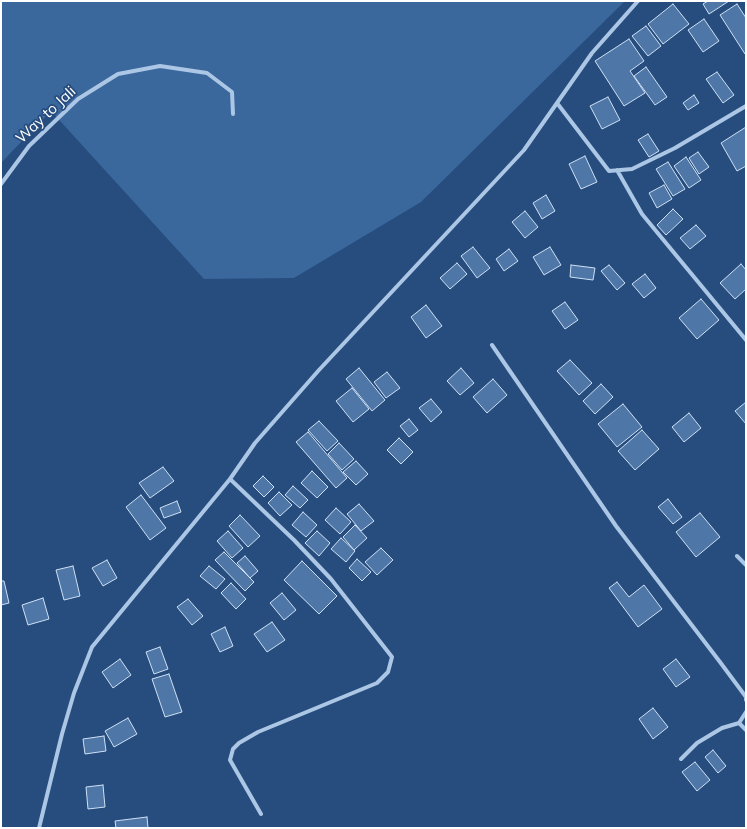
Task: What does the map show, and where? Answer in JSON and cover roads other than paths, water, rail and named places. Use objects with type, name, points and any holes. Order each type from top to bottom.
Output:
[{"type":"street","points":[[39,828],[64,727],[74,693],[92,647],[230,479],[255,443],[319,370],[524,150],[592,53],[638,1]]},
{"type":"street","name":"Way to Jali","points":[[1,184],[29,146],[78,99],[118,74],[160,66],[207,73],[232,92],[233,114]]},
{"type":"street","points":[[557,103],[609,171],[632,170],[675,148],[746,106]]},
{"type":"street","points":[[617,170],[642,214],[746,340]]},
{"type":"street","points":[[492,345],[616,526],[720,662],[746,697],[746,700]]},
{"type":"street","points":[[230,479],[294,540],[331,579],[392,657],[388,672],[377,683],[258,732],[239,743],[233,749],[230,760],[261,814]]},
{"type":"street","points":[[737,556],[746,565]]},
{"type":"street","points":[[681,759],[697,743],[722,728],[739,723],[746,712]]},
{"type":"street","points":[[739,723],[746,730]]}]
